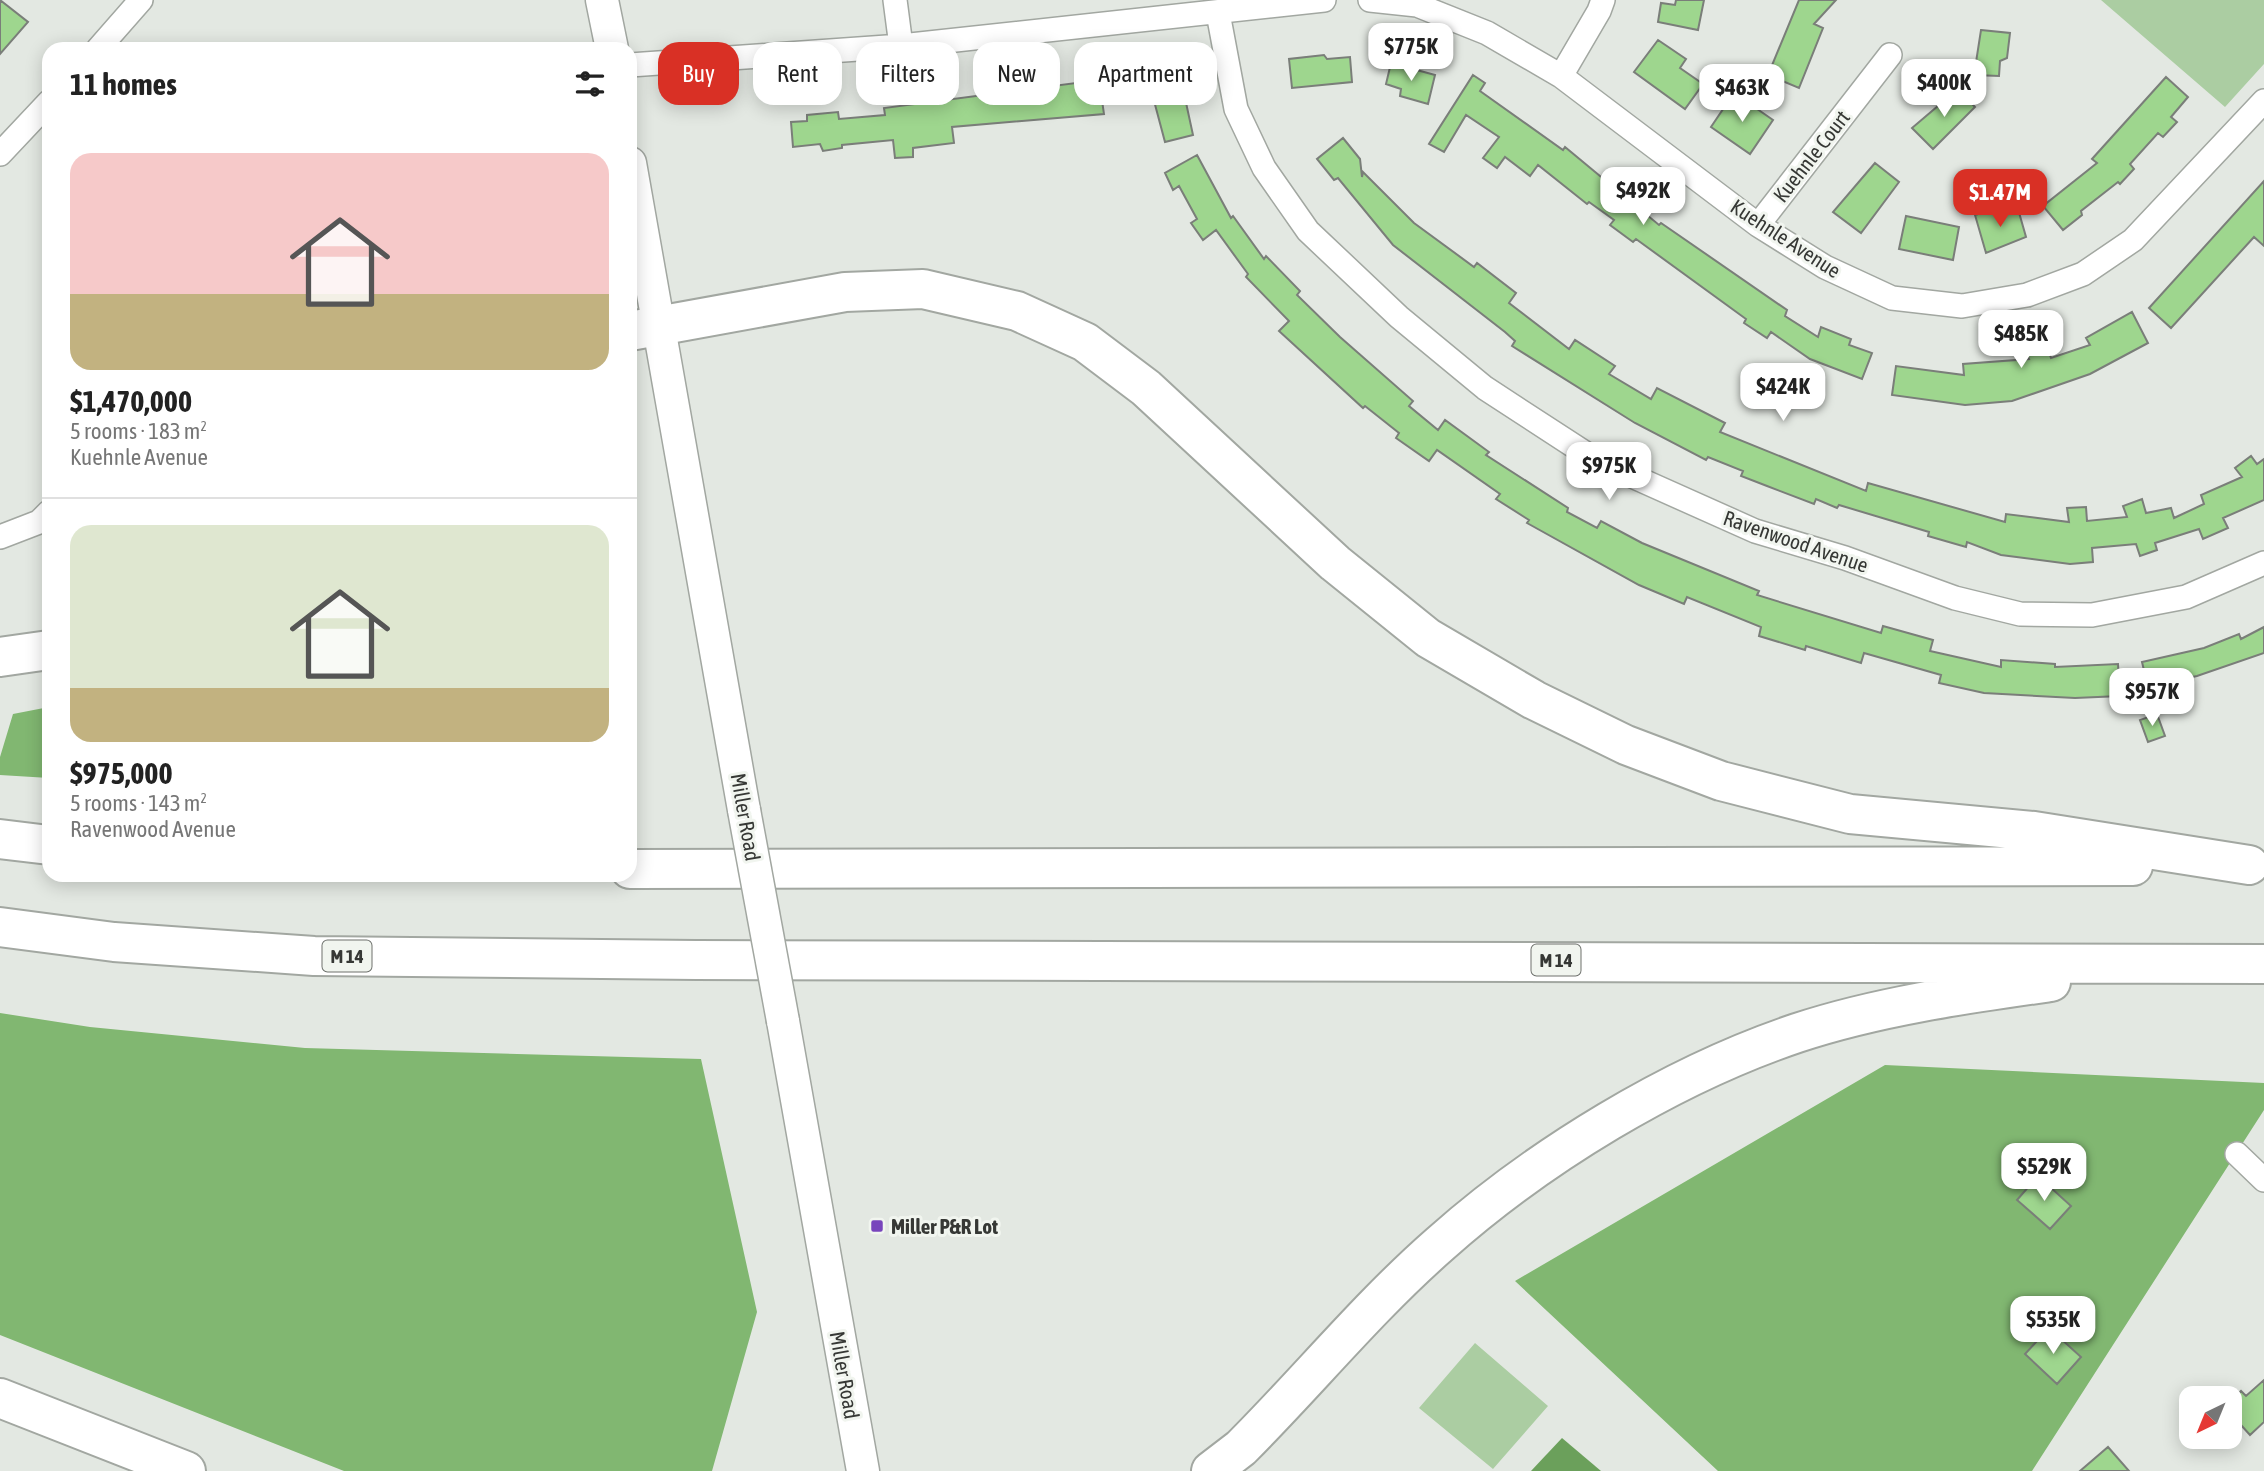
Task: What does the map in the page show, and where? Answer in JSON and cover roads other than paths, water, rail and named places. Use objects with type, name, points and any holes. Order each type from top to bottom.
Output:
[{"type":"highway","points":[[644,328],[845,292],[923,289],[1017,310],[1085,342],[1146,388],[1335,563],[1428,638],[1534,700],[1626,746],[1721,781],[1850,814],[2034,831],[2257,865]]},
{"type":"highway","points":[[0,657],[42,651]]},
{"type":"highway","points":[[0,839],[42,844]]},
{"type":"highway","points":[[637,869],[2257,865]]},
{"type":"highway","name":"M 14","points":[[0,927],[114,943],[314,956],[696,960],[1761,960],[2264,964]]},
{"type":"highway","points":[[1211,1471],[1241,1448],[1440,1244],[1518,1183],[1614,1118],[1712,1068],[1796,1033],[1954,996],[2170,964]]},
{"type":"highway","points":[[0,1398],[186,1471]]},
{"type":"main road","points":[[602,0],[611,42]]},
{"type":"main road","name":"Miller Road","points":[[637,246],[644,328],[744,810],[863,1471]]},
{"type":"street","points":[[104,42],[141,0]]},
{"type":"street","points":[[895,0],[900,42]]},
{"type":"street","points":[[939,42],[1324,0]]},
{"type":"street","name":"Kuehnle Avenue","points":[[1370,0],[1417,5],[1488,33],[1561,76],[1758,225],[1825,267],[1892,298],[1962,306],[2027,295],[2082,275],[2133,240],[2264,101]]},
{"type":"street","points":[[1561,76],[1603,0]]},
{"type":"street","name":"Ravenwood Avenue","points":[[1218,13],[1236,109],[1264,168],[1308,231],[1399,317],[1485,388],[1594,459],[1755,531],[1845,558],[1955,598],[2020,614],[2092,615],[2186,597],[2264,563]]},
{"type":"street","points":[[637,65],[856,49]]},
{"type":"street","name":"Kuehnle Court","points":[[1758,225],[1890,55]]},
{"type":"street","points":[[0,154],[42,109]]},
{"type":"street","points":[[0,537],[42,519]]},
{"type":"street","points":[[2237,1154],[2264,1180]]},
{"type":"place","name":"Miller P&R Lot","points":[[877,1226]]}]
